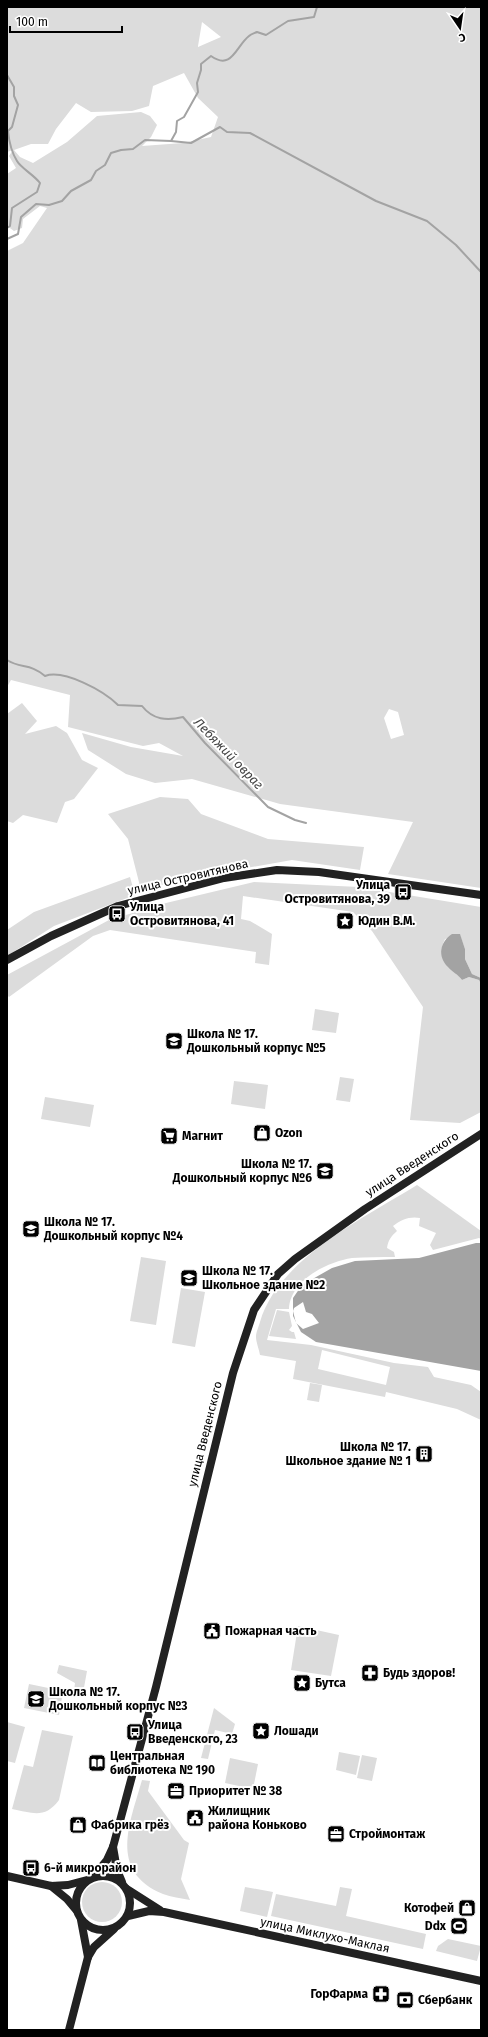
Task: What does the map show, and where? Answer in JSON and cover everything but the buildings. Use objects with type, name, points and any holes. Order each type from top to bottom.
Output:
[{"type":"main road","name":"улица Островитянова","points":[[7,960],[51,936],[118,906],[224,878],[277,870],[319,872],[481,895]]},
{"type":"main road","name":"улица Введенского","points":[[91,1878],[107,1860],[113,1846],[154,1694],[234,1373],[254,1310],[278,1274],[295,1259],[330,1232],[481,1134]]},
{"type":"main road","name":"улица Введенского","points":[[113,1846],[117,1870],[124,1886]]},
{"type":"main road","points":[[7,1876],[51,1886],[68,1885],[91,1878],[108,1876],[124,1886],[131,1902],[128,1916],[94,1947],[88,1957],[69,2030]]},
{"type":"main road","points":[[88,1957],[76,1903],[77,1894],[81,1886],[91,1878]]},
{"type":"main road","points":[[51,1886],[67,1899],[86,1924],[101,1930],[116,1927]]},
{"type":"main road","name":"улица Миклухо-Маклая","points":[[124,1886],[150,1905],[164,1912]]},
{"type":"main road","name":"улица Миклухо-Маклая","points":[[128,1916],[149,1911],[164,1912],[481,1981]]},
{"type":"shaded area","points":[[7,7],[481,7],[481,888],[388,874],[413,822],[280,804],[192,779],[155,783],[126,774],[88,750],[82,733],[131,747],[183,756],[159,743],[143,746],[68,727],[70,695],[11,680],[7,687],[7,251],[23,243],[47,208],[40,206],[23,219],[22,228],[14,231],[7,226],[7,174],[16,168],[9,156],[13,150],[7,152]],"holes":[[[202,22],[221,37],[198,47],[198,46]],[[184,73],[198,98],[218,117],[211,137],[183,143],[142,146],[151,137],[157,125],[150,116],[141,112],[97,116],[67,142],[33,163],[20,157],[14,150],[31,144],[48,144],[56,129],[76,103],[91,112],[132,111],[149,106],[153,86]],[[389,709],[398,712],[404,735],[391,739],[384,718]]]},
{"type":"shaded area","points":[[22,703],[37,721],[25,734],[56,726],[67,733],[82,760],[98,768],[74,799],[65,802],[57,823],[23,815],[13,823],[7,821],[7,714]]},
{"type":"shaded area","points":[[160,797],[188,799],[201,814],[268,839],[364,847],[360,870],[292,860],[189,878],[141,890],[128,839],[108,814]]},
{"type":"shaded area","points":[[130,877],[135,895],[54,926],[7,956],[7,930],[34,912]]},
{"type":"shaded area","points":[[254,882],[359,887],[481,907],[481,978],[472,974],[465,959],[465,949],[460,935],[445,939],[441,953],[445,962],[462,980],[469,977],[479,980],[481,984],[481,1112],[460,1123],[410,1120],[423,1007],[372,931],[353,912],[243,896],[241,919],[250,921],[272,934],[269,965],[255,963],[256,952],[110,930],[93,936],[9,997],[7,995],[7,975],[109,920],[166,903]]},
{"type":"shaded area","points":[[452,934],[460,934],[465,949],[465,959],[472,974],[481,978],[481,984],[479,980],[469,977],[462,980],[450,969],[442,958],[441,949],[445,941]]},
{"type":"shaded area","points":[[315,1009],[339,1013],[336,1033],[312,1030]]},
{"type":"shaded area","points":[[340,1077],[354,1079],[350,1102],[336,1100]]},
{"type":"shaded area","points":[[234,1081],[268,1085],[265,1109],[231,1104]]},
{"type":"shaded area","points":[[45,1097],[94,1105],[90,1127],[41,1119]]},
{"type":"shaded area","points":[[417,1185],[481,1231],[481,1239],[479,1238],[433,1250],[430,1245],[436,1233],[419,1226],[420,1218],[413,1217],[403,1220],[393,1226],[397,1231],[387,1245],[387,1248],[394,1252],[395,1257],[368,1257],[342,1260],[311,1274],[296,1290],[291,1299],[289,1309],[276,1309],[267,1340],[311,1345],[394,1363],[428,1367],[434,1377],[471,1385],[481,1392],[481,1420],[457,1409],[386,1392],[385,1397],[293,1379],[296,1361],[260,1355],[256,1335],[260,1322],[270,1299],[285,1279],[325,1242]],"holes":[[[322,1350],[390,1367],[386,1385],[318,1369]]]},
{"type":"shaded area","points":[[481,1243],[481,1371],[316,1342],[301,1332],[293,1316],[293,1298],[302,1285],[332,1268],[355,1261],[419,1258]]},
{"type":"shaded area","points":[[141,1257],[166,1261],[156,1325],[130,1321]]},
{"type":"shaded area","points":[[181,1288],[205,1292],[195,1347],[172,1343]]},
{"type":"shaded area","points":[[277,1310],[289,1312],[292,1326],[289,1330],[294,1332],[296,1339],[269,1336]]},
{"type":"shaded area","points":[[310,1383],[322,1385],[319,1402],[307,1400]]},
{"type":"shaded area","points":[[298,1626],[339,1635],[331,1676],[291,1670]]},
{"type":"shaded area","points":[[59,1665],[87,1671],[83,1693],[74,1691],[75,1683],[57,1673]]},
{"type":"shaded area","points":[[29,1684],[63,1691],[59,1715],[24,1708]]},
{"type":"shaded area","points":[[214,1708],[235,1724],[232,1734],[215,1730],[208,1759],[201,1758]]},
{"type":"shaded area","points":[[7,1722],[25,1727],[15,1763],[7,1761]]},
{"type":"shaded area","points":[[42,1730],[73,1736],[59,1800],[49,1810],[44,1812],[32,1813],[12,1809],[24,1765],[33,1767]]},
{"type":"shaded area","points":[[339,1752],[360,1756],[356,1775],[336,1770]]},
{"type":"shaded area","points":[[362,1755],[377,1758],[372,1781],[357,1778]]},
{"type":"shaded area","points":[[230,1758],[258,1764],[253,1789],[225,1783]]},
{"type":"shaded area","points":[[142,1780],[150,1781],[148,1791],[184,1840],[189,1843],[181,1879],[190,1900],[163,1894],[146,1884],[135,1873],[129,1859],[127,1844],[129,1829],[132,1813]]},
{"type":"shaded area","points":[[106,1882],[113,1885],[119,1891],[122,1902],[121,1910],[113,1919],[106,1922],[98,1922],[91,1919],[83,1910],[82,1898],[85,1891],[94,1883]]},
{"type":"shaded area","points":[[245,1887],[273,1892],[267,1917],[240,1911]]},
{"type":"shaded area","points":[[340,1887],[352,1889],[346,1916],[426,1934],[423,1949],[271,1916],[276,1894],[336,1906]]},
{"type":"shaded area","points":[[448,1939],[481,1946],[477,1961],[436,1951],[438,1946]]},
{"type":"pier","points":[[303,1302],[306,1312],[312,1314],[319,1323],[303,1329],[296,1323],[293,1311],[294,1308]]},
{"type":"waterway","points":[[7,239],[18,234],[21,217],[36,204],[49,205],[62,201],[71,191],[91,180],[96,171],[105,165],[111,153],[133,149],[145,140],[171,141],[176,132],[177,121],[184,117],[198,92],[197,83],[201,70],[201,64],[211,56],[218,60],[224,61],[229,59],[244,40],[251,35],[257,32],[266,35],[288,21],[314,17],[317,7]]},
{"type":"waterway","points":[[7,75],[14,87],[14,96],[18,105],[12,127],[8,131],[11,147],[19,164],[40,183],[37,192],[12,208],[10,226],[7,228]]},
{"type":"waterway","points":[[171,141],[191,143],[220,127],[227,132],[250,133],[376,201],[427,221],[456,245],[481,272]]},
{"type":"waterway","name":"Лебяжий овраг","points":[[7,660],[12,663],[35,669],[45,676],[53,675],[73,678],[94,688],[112,699],[118,705],[142,706],[146,711],[156,717],[166,719],[183,717],[205,743],[268,807],[295,820],[306,823]]},
{"type":"place","name":"Улица Островитянова, 39","points":[[403,892]]},
{"type":"place","name":"Улица Островитянова, 41","points":[[117,914]]},
{"type":"place","name":"Юдин В.М.","points":[[345,921]]},
{"type":"place","name":"Школа № 17. Дошкольный корпус №5","points":[[174,1041]]},
{"type":"place","name":"Ozon","points":[[262,1133]]},
{"type":"place","name":"Магнит","points":[[169,1136]]},
{"type":"place","name":"Школа № 17. Дошкольный корпус №6","points":[[325,1171]]},
{"type":"place","name":"Школа № 17. Дошкольный корпус №4","points":[[31,1229]]},
{"type":"place","name":"Школа № 17. Школьное здание №2","points":[[189,1278]]},
{"type":"place","name":"Школа № 17. Школьное здание № 1","points":[[424,1454]]},
{"type":"place","name":"Пожарная часть","points":[[212,1631]]},
{"type":"place","name":"Будь здоров!","points":[[370,1673]]},
{"type":"place","name":"Бутса","points":[[302,1683]]},
{"type":"place","name":"Школа № 17. Дошкольный корпус №3","points":[[36,1699]]},
{"type":"place","name":"Лошади","points":[[261,1731]]},
{"type":"place","name":"Улица Введенского, 23","points":[[135,1732]]},
{"type":"place","name":"Центральная библиотека № 190","points":[[97,1763]]},
{"type":"place","name":"Приоритет № 38","points":[[176,1791]]},
{"type":"place","name":"Жилищник района Коньково","points":[[195,1818]]},
{"type":"place","name":"Фабрика грёз","points":[[78,1825]]},
{"type":"place","name":"Строймонтаж","points":[[336,1834]]},
{"type":"place","name":"6-й микрорайон","points":[[31,1868]]},
{"type":"place","name":"Котофей","points":[[467,1908]]},
{"type":"place","name":"Ddx","points":[[459,1926]]},
{"type":"place","name":"ГорФарма","points":[[381,1994]]},
{"type":"place","name":"Сбербанк","points":[[405,2000]]}]
